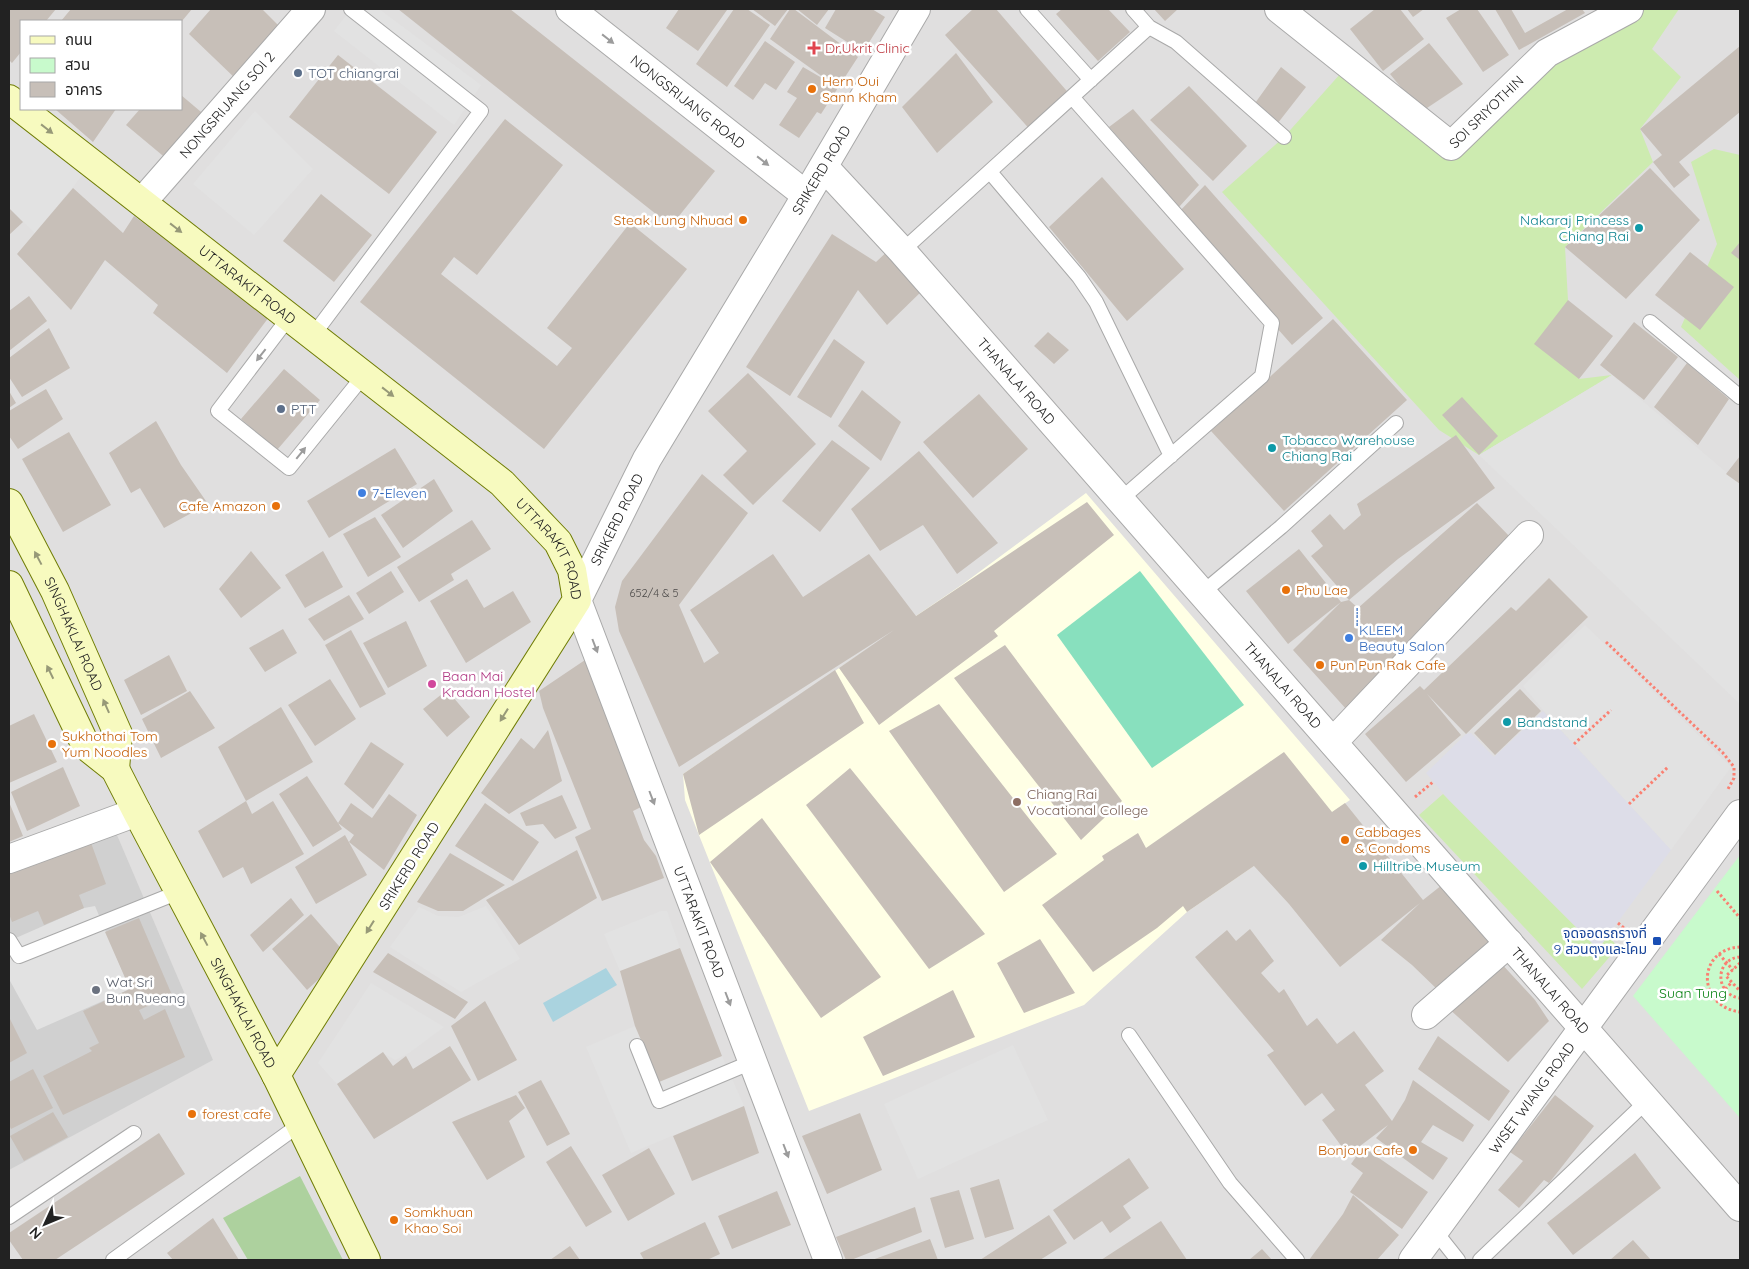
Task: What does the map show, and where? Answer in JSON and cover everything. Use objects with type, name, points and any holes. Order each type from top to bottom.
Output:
[{"type":"main road","name":"UTTARAKIT ROAD","points":[[9,99],[20,108]]},
{"type":"main road","name":"UTTARAKIT ROAD","points":[[23,110],[314,334],[502,483],[529,509],[558,542],[568,557],[577,600]]},
{"type":"main road","name":"SINGHAKLAI ROAD","points":[[9,503],[55,591],[118,734],[115,769]]},
{"type":"main road","name":"SINGHAKLAI ROAD","points":[[9,584],[86,746],[115,769],[276,1075],[366,1260]]},
{"type":"main road","name":"SRIKERD ROAD","points":[[276,1075],[577,600]]},
{"type":"street","name":"NONGSRIJANG SOI 2","points":[[142,202],[312,9]]},
{"type":"street","name":"NONGSRIJANG ROAD","points":[[570,9],[806,195]]},
{"type":"street","name":"SRIKERD ROAD","points":[[577,600],[647,459],[824,166],[916,9]]},
{"type":"street","name":"SOI SRIYOTHIN","points":[[1279,9],[1450,146],[1547,53],[1629,9]]},
{"type":"street","name":"THANALAI ROAD","points":[[824,166],[902,251],[1740,1207]]},
{"type":"street","points":[[1333,742],[1529,535]]},
{"type":"street","name":"UTTARAKIT ROAD","points":[[577,600],[828,1260]]},
{"type":"street","name":"WISET WIANG ROAD","points":[[1413,1260],[1582,1026],[1699,869],[1732,805]]},
{"type":"street","points":[[9,860],[137,812]]},
{"type":"street","points":[[1426,1015],[1509,943]]},
{"type":"lane","points":[[314,334],[481,111],[351,9]]},
{"type":"lane","points":[[1027,9],[1090,80]]},
{"type":"lane","points":[[1133,9],[1149,27],[1176,42],[1284,137]]},
{"type":"lane","points":[[902,251],[1149,27]]},
{"type":"lane","points":[[1072,97],[1272,323],[1262,376],[1120,500]]},
{"type":"lane","points":[[990,172],[1079,277],[1096,302],[1170,456]]},
{"type":"lane","points":[[290,316],[218,411],[289,468],[364,374]]},
{"type":"lane","points":[[1650,322],[1740,397]]},
{"type":"lane","points":[[1202,593],[1281,527],[1396,423]]},
{"type":"lane","points":[[9,940],[19,956],[179,892]]},
{"type":"lane","points":[[1129,1035],[1230,1183],[1297,1260]]},
{"type":"lane","points":[[637,1046],[660,1101],[752,1062]]},
{"type":"lane","points":[[1480,1260],[1647,1101]]},
{"type":"lane","points":[[113,1260],[299,1125]]},
{"type":"lane","points":[[9,1217],[134,1133]]},
{"type":"lane","points":[[1435,1231],[1458,1260]]},
{"type":"path","points":[[1606,642],[1723,753],[1734,767],[1732,805]]},
{"type":"path","points":[[1574,744],[1611,710]]},
{"type":"path","points":[[1629,804],[1668,767]]},
{"type":"path","points":[[1699,869],[1740,918]]},
{"type":"path","points":[[1740,946],[1730,948],[1719,954],[1714,959],[1708,974],[1708,988],[1715,1000],[1722,1006],[1740,1012]]},
{"type":"path","points":[[1719,954],[1733,970]]},
{"type":"path","points":[[1740,957],[1727,962],[1723,967],[1720,979],[1724,990],[1729,995],[1740,998]]},
{"type":"path","points":[[1740,963],[1726,976],[1740,991]]},
{"type":"path","points":[[1715,1000],[1732,982]]},
{"type":"shaded area","points":[[9,9],[1740,9],[1740,1260],[9,1260]]},
{"type":"shaded area","points":[[351,9],[379,9],[481,85],[454,125],[334,31]]},
{"type":"shaded area","points":[[255,111],[313,169],[254,235],[193,184]]},
{"type":"shaded area","points":[[15,122],[86,171],[35,233],[9,208],[9,128]]},
{"type":"shaded area","points":[[1612,375],[1740,484],[1740,704],[1479,455]]},
{"type":"shaded area","name":"Chiang Rai Vocational College","points":[[1086,493],[1350,800],[1187,912],[1084,1005],[809,1111],[685,800],[683,774],[963,584]]},
{"type":"shaded area","points":[[1585,625],[1731,767],[1671,850],[1523,686]]},
{"type":"shaded area","points":[[1543,711],[1671,850],[1598,949],[1449,800],[1426,773],[1466,734],[1471,733],[1494,757]]},
{"type":"shaded area","name":"Wat Sri Bun Rueang","points":[[111,821],[213,1060],[9,1170],[9,859]]},
{"type":"shaded area","points":[[95,906],[130,989],[37,1030],[9,979],[9,941],[84,908]]},
{"type":"shaded area","points":[[486,906],[520,959],[461,992],[390,947],[419,907],[438,916],[459,917]]},
{"type":"shaded area","points":[[661,911],[667,911],[680,948],[620,971],[604,934]]},
{"type":"shaded area","points":[[371,983],[444,1027],[409,1053],[395,1060],[383,1053],[337,1084],[318,1063]]},
{"type":"shaded area","points":[[635,1026],[659,1082],[722,1056],[744,1106],[631,1153],[586,1047]]},
{"type":"shaded area","points":[[1013,1045],[1048,1120],[918,1179],[884,1104]]},
{"type":"green space","points":[[1629,9],[1679,9],[1652,49],[1681,77],[1640,129],[1653,162],[1565,247],[1568,300],[1579,379],[1612,375],[1479,455],[1439,430],[1222,192],[1284,137],[1349,64],[1451,146],[1547,53]]},
{"type":"green space","points":[[1714,149],[1740,155],[1740,380],[1681,327],[1717,244],[1691,162]]},
{"type":"green space","points":[[1140,571],[1244,705],[1152,768],[1057,635]]},
{"type":"green space","points":[[1443,794],[1598,949],[1608,936],[1618,947],[1582,989],[1419,815]]},
{"type":"green space","name":"Suan Tung","points":[[1740,855],[1740,1118],[1633,996]]},
{"type":"green space","points":[[300,1176],[343,1260],[248,1260],[223,1218]]},
{"type":"water","points":[[606,968],[617,985],[553,1022],[543,1003]]},
{"type":"building","points":[[9,9],[56,9],[47,20],[20,20],[20,53],[12,63],[9,60]]},
{"type":"building","points":[[71,9],[192,9],[182,21],[62,20]]},
{"type":"building","points":[[211,9],[262,9],[284,31],[238,81],[189,34]]},
{"type":"building","points":[[398,9],[510,9],[715,171],[671,226]]},
{"type":"building","points":[[679,9],[727,10],[698,51],[666,28]]},
{"type":"building","points":[[734,9],[747,9],[770,25],[727,87],[696,64]]},
{"type":"building","points":[[752,9],[788,9],[775,26]]},
{"type":"building","name":"Dr.Ukrit Clinic","points":[[790,9],[794,9],[858,57],[821,114],[817,112],[799,138],[779,125],[797,98],[787,92],[803,67],[834,85],[770,39]]},
{"type":"building","points":[[797,9],[829,9],[817,25]]},
{"type":"building","points":[[836,9],[872,9],[885,17],[863,52],[825,28]]},
{"type":"building","points":[[973,9],[996,9],[1072,97],[1033,133],[945,35]]},
{"type":"building","points":[[1062,9],[1108,9],[1130,32],[1098,61],[1056,14]]},
{"type":"building","points":[[1154,9],[1178,9],[1165,21]]},
{"type":"building","points":[[1375,9],[1400,9],[1424,39],[1383,71],[1350,29]]},
{"type":"building","points":[[1407,9],[1424,9],[1413,17]]},
{"type":"building","points":[[1461,9],[1477,9],[1509,55],[1483,72],[1446,18]]},
{"type":"building","points":[[1495,9],[1511,9],[1525,33],[1568,9],[1582,9],[1585,13],[1519,50]]},
{"type":"building","points":[[765,41],[795,62],[776,90],[765,83],[753,100],[734,86]]},
{"type":"building","points":[[1429,43],[1463,84],[1421,112],[1390,74]]},
{"type":"building","points":[[1740,46],[1740,112],[1679,162],[1690,175],[1674,188],[1653,162],[1662,155],[1640,129]]},
{"type":"building","points":[[956,53],[993,102],[937,153],[902,107]]},
{"type":"building","points":[[338,55],[437,132],[389,194],[289,117]]},
{"type":"building","points":[[1281,67],[1306,87],[1274,128],[1253,106]]},
{"type":"building","points":[[1189,86],[1247,146],[1213,181],[1150,120]]},
{"type":"building","points":[[182,96],[207,117],[168,160],[126,125],[139,110],[182,110]]},
{"type":"building","points":[[1133,109],[1199,185],[1179,207],[1109,127]]},
{"type":"building","points":[[56,110],[115,110],[93,142]]},
{"type":"building","points":[[505,119],[563,165],[477,275],[454,257],[441,274],[557,366],[572,348],[547,328],[630,223],[687,269],[544,449],[360,302]]},
{"type":"building","name":"Nakaraj Princess Chiang Rai","points":[[1650,168],[1700,220],[1626,299],[1565,247]]},
{"type":"building","points":[[1102,177],[1184,269],[1127,321],[1049,227]]},
{"type":"building","points":[[1205,185],[1323,318],[1292,345],[1176,215]]},
{"type":"building","points":[[73,188],[123,233],[134,216],[269,317],[227,373],[153,313],[158,305],[105,260],[71,310],[17,254]]},
{"type":"building","points":[[321,194],[372,235],[334,282],[283,241]]},
{"type":"building","points":[[9,208],[23,222],[9,235]]},
{"type":"building","points":[[832,234],[876,262],[892,247],[926,287],[887,325],[858,290],[790,396],[746,367]]},
{"type":"building","points":[[1740,242],[1740,260],[1731,253]]},
{"type":"building","points":[[1690,252],[1734,287],[1700,330],[1655,295]]},
{"type":"building","points":[[29,296],[47,321],[9,351],[9,311]]},
{"type":"building","points":[[1568,300],[1613,336],[1579,379],[1534,344]]},
{"type":"building","points":[[1333,319],[1407,400],[1284,511],[1211,431]]},
{"type":"building","points":[[1634,322],[1678,357],[1644,400],[1600,365]]},
{"type":"building","points":[[49,328],[70,368],[22,397],[9,377],[9,358]]},
{"type":"building","points":[[1048,332],[1069,350],[1054,364],[1034,346]]},
{"type":"building","points":[[834,339],[865,362],[831,418],[797,397]]},
{"type":"building","points":[[1687,363],[1729,399],[1698,445],[1654,407]]},
{"type":"building","name":"PTT","points":[[284,369],[320,400],[277,450],[241,419]]},
{"type":"building","points":[[748,373],[816,444],[753,505],[723,475],[747,451],[708,411]]},
{"type":"building","points":[[46,389],[63,419],[18,449],[9,436],[9,411]]},
{"type":"building","points":[[862,390],[901,422],[881,461],[838,426]]},
{"type":"building","points":[[9,391],[16,403],[9,408]]},
{"type":"building","points":[[979,394],[1028,449],[973,498],[923,442]]},
{"type":"building","points":[[1462,397],[1498,436],[1479,455],[1442,415]]},
{"type":"building","points":[[156,421],[181,465],[208,504],[164,528],[140,488],[131,493],[109,453]]},
{"type":"building","points":[[69,432],[111,505],[63,532],[22,459]]},
{"type":"building","points":[[1456,435],[1495,488],[1398,559],[1349,600],[1311,556],[1323,546],[1311,531],[1330,514],[1344,530],[1361,515],[1357,504]]},
{"type":"building","points":[[832,440],[870,468],[820,532],[782,501]]},
{"type":"building","name":"7-Eleven","points":[[395,448],[417,484],[329,538],[307,501]]},
{"type":"building","points":[[919,451],[998,543],[957,574],[923,525],[880,551],[851,509]]},
{"type":"building","points":[[1740,456],[1740,484],[1726,474]]},
{"type":"building","points":[[702,474],[748,513],[679,605],[704,663],[719,653],[690,610],[773,554],[803,597],[869,554],[916,616],[1087,502],[1114,535],[994,631],[998,636],[879,725],[839,668],[894,630],[679,767],[619,631],[615,607],[622,581]]},
{"type":"building","points":[[434,479],[453,511],[403,548],[381,515]]},
{"type":"building","points":[[1477,503],[1513,540],[1347,710],[1293,650],[1341,602],[1349,600],[1358,608]]},
{"type":"building","points":[[375,517],[401,557],[368,577],[343,534]]},
{"type":"building","points":[[472,520],[491,549],[451,574],[454,580],[419,602],[397,567]]},
{"type":"building","points":[[1299,549],[1341,602],[1288,644],[1246,591]]},
{"type":"building","points":[[251,551],[281,588],[241,618],[219,589]]},
{"type":"building","points":[[323,551],[343,587],[305,608],[285,575]]},
{"type":"building","points":[[391,571],[404,592],[369,614],[356,593]]},
{"type":"building","points":[[1549,578],[1588,617],[1466,734],[1427,694],[1461,735],[1406,782],[1365,734],[1420,686],[1424,690],[1511,607],[1516,611]]},
{"type":"building","points":[[467,579],[484,608],[513,591],[531,622],[466,663],[430,601]]},
{"type":"building","points":[[349,595],[364,619],[324,641],[308,619]]},
{"type":"building","points":[[406,621],[427,666],[388,688],[363,643]]},
{"type":"building","points":[[283,629],[297,653],[265,672],[249,648]]},
{"type":"building","points":[[351,630],[386,694],[360,708],[325,645]]},
{"type":"building","points":[[1005,645],[1122,801],[1081,840],[954,678]]},
{"type":"building","points":[[169,655],[187,691],[141,715],[124,680]]},
{"type":"building","points":[[585,660],[598,686],[643,806],[633,811],[644,840],[656,856],[664,878],[602,901],[575,837],[591,829],[543,708],[539,691]]},
{"type":"building","points":[[835,670],[864,723],[699,835],[683,774]]},
{"type":"building","points":[[330,679],[356,719],[315,746],[288,705]]},
{"type":"building","name":"Bandstand","points":[[1520,689],[1541,711],[1495,755],[1474,733]]},
{"type":"building","points":[[447,690],[470,717],[447,737],[423,709]]},
{"type":"building","points":[[190,691],[215,728],[161,758],[142,719]]},
{"type":"building","points":[[939,704],[1057,854],[1004,892],[889,731]]},
{"type":"building","points":[[281,707],[313,762],[246,801],[218,747]]},
{"type":"building","points":[[34,714],[57,762],[9,783],[9,726]]},
{"type":"building","points":[[548,730],[562,781],[509,814],[481,793],[521,738],[534,749]]},
{"type":"building","points":[[371,742],[404,764],[373,809],[344,784]]},
{"type":"building","points":[[1284,752],[1332,812],[1345,803],[1423,900],[1442,885],[1493,943],[1440,992],[1412,965],[1381,940],[1420,903],[1340,967],[1289,904],[1254,866],[1187,912],[1183,906],[1157,928],[1093,972],[1042,905],[1104,860],[1102,856],[1138,833],[1146,848]]},
{"type":"building","points":[[63,767],[80,806],[27,831],[11,792]]},
{"type":"building","points":[[850,768],[985,934],[929,969],[806,805]]},
{"type":"building","points":[[307,776],[342,829],[313,847],[279,794]]},
{"type":"building","points":[[389,794],[417,815],[384,870],[349,842],[354,835],[338,823],[351,803],[372,818]]},
{"type":"building","points":[[562,795],[577,828],[555,839],[543,824],[526,826],[520,813]]},
{"type":"building","points":[[246,801],[252,814],[273,801],[304,854],[251,884],[243,867],[223,878],[198,831]]},
{"type":"building","points":[[9,802],[23,836],[9,842]]},
{"type":"building","points":[[485,803],[539,842],[513,881],[455,846]]},
{"type":"building","points":[[762,818],[881,977],[821,1018],[710,862]]},
{"type":"building","points":[[345,835],[367,875],[316,904],[295,867]]},
{"type":"building","points":[[90,840],[106,884],[79,895],[84,908],[44,925],[38,911],[12,922],[9,914],[9,873]]},
{"type":"building","points":[[577,850],[597,898],[519,945],[486,900]]},
{"type":"building","points":[[450,853],[505,885],[463,911],[438,911],[417,902]]},
{"type":"building","points":[[291,898],[304,915],[263,952],[250,935]]},
{"type":"building","points":[[311,914],[346,954],[307,990],[272,949]]},
{"type":"building","points":[[139,918],[172,995],[139,1010],[144,1020],[165,1009],[185,1057],[63,1115],[43,1076],[92,1051],[89,1048],[99,1043],[83,1011],[130,989],[105,932]]},
{"type":"building","points":[[1250,929],[1274,961],[1261,973],[1279,993],[1284,989],[1307,1026],[1317,1018],[1337,1044],[1354,1031],[1384,1071],[1365,1085],[1392,1121],[1405,1100],[1413,1080],[1474,1125],[1463,1142],[1433,1125],[1421,1142],[1448,1158],[1433,1180],[1376,1138],[1388,1125],[1348,1155],[1322,1120],[1335,1110],[1322,1093],[1305,1106],[1267,1055],[1274,1051],[1195,957],[1227,930],[1236,941]]},
{"type":"building","points":[[1040,939],[1075,993],[1024,1013],[997,963]]},
{"type":"building","points":[[680,948],[722,1056],[659,1082],[635,1026],[620,971]]},
{"type":"building","points":[[388,953],[468,1002],[455,1019],[373,972]]},
{"type":"building","points":[[1499,961],[1535,1000],[1549,1021],[1508,1062],[1447,1007]]},
{"type":"building","points":[[953,990],[975,1037],[883,1076],[863,1037]]},
{"type":"building","points":[[485,1001],[517,1060],[478,1081],[451,1026]]},
{"type":"building","points":[[9,1017],[27,1053],[9,1063]]},
{"type":"building","points":[[1438,1036],[1510,1091],[1489,1121],[1418,1069]]},
{"type":"building","points":[[450,1046],[471,1080],[374,1139],[337,1084],[383,1052],[393,1066],[406,1056],[413,1069]]},
{"type":"building","points":[[33,1069],[53,1108],[11,1129],[9,1125],[9,1082]]},
{"type":"building","points":[[541,1080],[570,1134],[547,1146],[518,1092]]},
{"type":"building","points":[[516,1095],[525,1108],[509,1121],[525,1157],[487,1180],[452,1122]]},
{"type":"building","points":[[1555,1095],[1594,1126],[1549,1183],[1544,1180],[1519,1208],[1498,1190],[1523,1161],[1510,1152]]},
{"type":"building","points":[[744,1106],[759,1153],[692,1181],[673,1136]]},
{"type":"building","points":[[53,1112],[68,1137],[24,1161],[10,1136]]},
{"type":"building","points":[[860,1113],[882,1170],[827,1194],[802,1136]]},
{"type":"building","points":[[159,1133],[185,1174],[55,1260],[23,1260],[9,1240],[9,1233]]},
{"type":"building","points":[[571,1146],[612,1212],[586,1227],[546,1162]]},
{"type":"building","points":[[1363,1147],[1428,1192],[1402,1229],[1350,1192],[1363,1173],[1351,1164]]},
{"type":"building","points":[[649,1148],[675,1194],[628,1221],[602,1175]]},
{"type":"building","points":[[1635,1153],[1661,1188],[1573,1255],[1547,1223]]},
{"type":"building","points":[[1129,1158],[1149,1188],[1123,1206],[1131,1218],[1110,1233],[1102,1221],[1074,1240],[1053,1210]]},
{"type":"building","points":[[999,1179],[1014,1229],[985,1238],[970,1188]]},
{"type":"building","points":[[959,1190],[974,1239],[945,1248],[930,1198]]},
{"type":"building","points":[[777,1191],[791,1225],[732,1249],[718,1216]]},
{"type":"building","points":[[1353,1195],[1399,1235],[1377,1260],[1309,1260],[1343,1214]]},
{"type":"building","points":[[915,1207],[922,1232],[851,1260],[846,1260],[836,1237]]},
{"type":"building","points":[[1049,1215],[1067,1243],[1040,1260],[980,1260]]},
{"type":"building","points":[[213,1218],[239,1260],[173,1260],[167,1253]]},
{"type":"building","points":[[1161,1221],[1187,1260],[1101,1260]]},
{"type":"building","points":[[705,1222],[720,1254],[707,1260],[644,1260],[640,1253]]},
{"type":"building","points":[[930,1239],[938,1260],[872,1260]]},
{"type":"building","points":[[1633,1240],[1651,1260],[1610,1260]]},
{"type":"building","points":[[570,1246],[580,1260],[550,1260]]},
{"type":"building","points":[[1262,1249],[1272,1260],[1249,1260]]},
{"type":"place","name":"Dr.Ukrit Clinic","points":[[814,48]]},
{"type":"place","name":"TOT chiangrai","points":[[298,73]]},
{"type":"place","name":"Hern Oui Sann Kham","points":[[812,89]]},
{"type":"place","name":"Steak Lung Nhuad","points":[[743,220]]},
{"type":"place","name":"Nakaraj Princess Chiang Rai","points":[[1639,228]]},
{"type":"place","name":"PTT","points":[[281,409]]},
{"type":"place","name":"Tobacco Warehouse Chiang Rai","points":[[1272,448]]},
{"type":"place","name":"7-Eleven","points":[[362,493]]},
{"type":"place","name":"Cafe Amazon","points":[[276,506]]},
{"type":"place","name":"Phu Lae","points":[[1286,590]]},
{"type":"place","name":"่่่่่KLEEM Beauty Salon","points":[[1349,638]]},
{"type":"place","name":"Pun Pun Rak Cafe","points":[[1320,665]]},
{"type":"place","name":"Baan Mai Kradan Hostel","points":[[432,684]]},
{"type":"place","name":"Bandstand","points":[[1507,722]]},
{"type":"place","name":"Sukhothai Tom Yum Noodles","points":[[52,744]]},
{"type":"place","name":"Chiang Rai Vocational College","points":[[1017,802]]},
{"type":"place","name":"Cabbages & Condoms","points":[[1345,840]]},
{"type":"place","name":"Hilltribe Museum","points":[[1363,866]]},
{"type":"place","name":"จุดจอดรถรางที่ 9 สวนตุงและโคม","points":[[1657,941]]},
{"type":"place","name":"Wat Sri Bun Rueang","points":[[96,990]]},
{"type":"place","name":"forest cafe","points":[[192,1114]]},
{"type":"place","name":"Bonjour Cafe","points":[[1413,1150]]},
{"type":"place","name":"Somkhuan Khao Soi","points":[[394,1220]]}]
